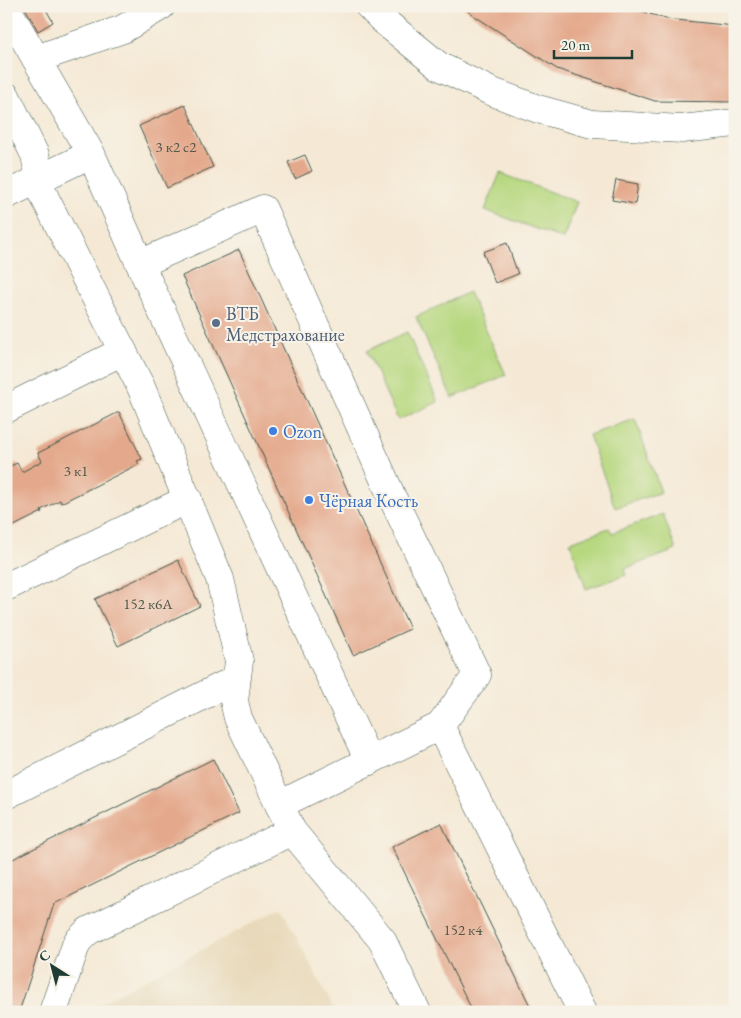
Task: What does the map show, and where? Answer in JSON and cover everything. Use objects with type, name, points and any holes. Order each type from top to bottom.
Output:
[{"type":"lane","points":[[36,59],[123,29],[162,6]]},
{"type":"lane","points":[[369,6],[385,22],[439,66],[490,91],[538,109],[592,124],[682,129],[735,123]]},
{"type":"lane","points":[[6,7],[91,154],[369,761]]},
{"type":"lane","points":[[6,96],[35,155],[42,191],[141,387],[220,579],[239,661],[234,701],[238,718],[292,830],[382,940],[417,1012]]},
{"type":"lane","points":[[6,195],[91,154]]},
{"type":"lane","points":[[140,264],[262,210],[392,497],[477,675],[440,726],[279,805]]},
{"type":"lane","points":[[6,409],[123,351]]},
{"type":"lane","points":[[6,587],[188,500]]},
{"type":"lane","points":[[6,795],[236,679]]},
{"type":"lane","points":[[440,726],[582,1012]]},
{"type":"lane","points":[[53,1012],[77,942],[88,931],[292,830]]},
{"type":"shaded area","points":[[281,908],[335,1012],[84,1012]]},
{"type":"green space","points":[[500,173],[577,202],[563,239],[485,210]]},
{"type":"green space","points":[[469,292],[506,375],[452,398],[416,317]]},
{"type":"green space","points":[[407,332],[438,402],[398,420],[367,351]]},
{"type":"green space","points":[[635,419],[661,492],[615,508],[589,435]]},
{"type":"green space","points":[[663,514],[676,550],[624,569],[626,575],[586,589],[570,542],[609,528],[612,533]]},
{"type":"building","points":[[24,6],[44,6],[53,22],[38,31]]},
{"type":"building","points":[[462,6],[625,6],[666,19],[735,26],[735,102],[655,101],[557,69]]},
{"type":"building","points":[[185,105],[213,167],[167,188],[139,126]]},
{"type":"building","points":[[305,155],[312,171],[295,179],[288,162]]},
{"type":"building","points":[[616,180],[638,184],[635,204],[612,200]]},
{"type":"building","points":[[507,243],[518,274],[495,283],[483,252]]},
{"type":"building","points":[[239,250],[410,629],[353,655],[182,276]]},
{"type":"building","points":[[119,412],[142,459],[137,461],[139,464],[61,503],[60,500],[41,510],[42,512],[6,530],[6,468],[17,463],[22,472],[42,461],[38,453]]},
{"type":"building","points":[[178,560],[200,606],[118,646],[95,599]]},
{"type":"building","points":[[213,759],[239,813],[54,904],[19,1012],[6,1012],[6,873],[11,860]]},
{"type":"building","points":[[441,823],[533,1012],[473,1012],[392,847]]},
{"type":"place","name":"ВТБ Медстрахование","points":[[216,323]]},
{"type":"place","name":"Ozon","points":[[273,431]]},
{"type":"place","name":"Чёрная Кость","points":[[309,500]]}]
